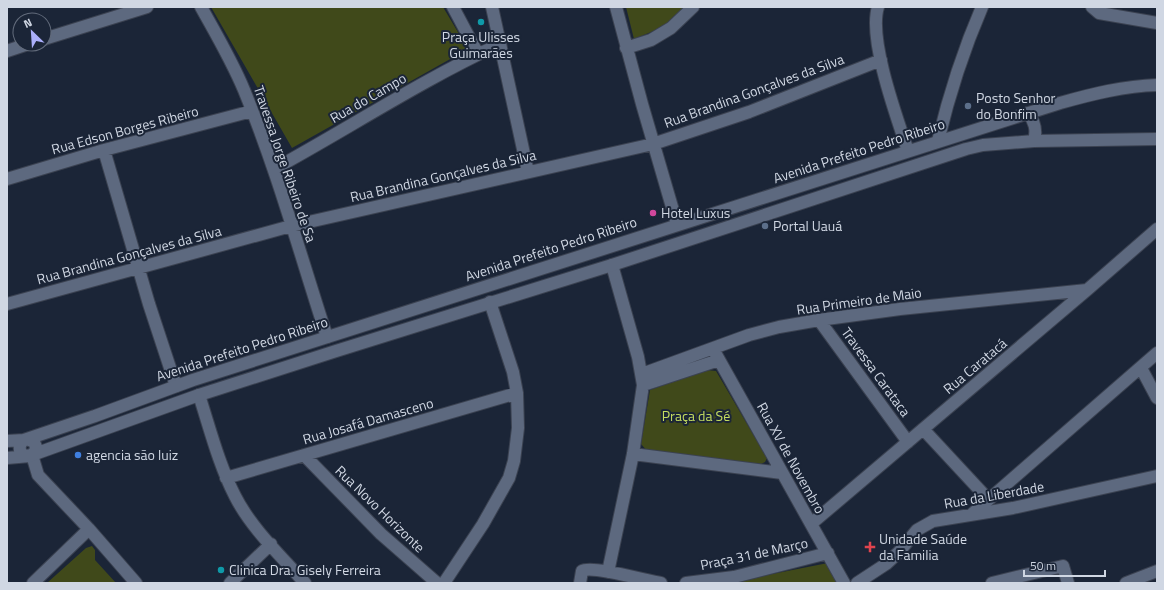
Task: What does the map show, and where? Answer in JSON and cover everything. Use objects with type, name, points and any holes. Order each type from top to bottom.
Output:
[{"type":"street","points":[[52,37],[147,7]]},
{"type":"street","name":"Travessa Jorge Ribeiro de Sa","points":[[201,7],[227,56],[252,111],[274,169],[332,352]]},
{"type":"street","points":[[453,7],[478,54]]},
{"type":"street","points":[[492,7],[528,172]]},
{"type":"street","points":[[616,7],[626,48],[682,242]]},
{"type":"street","points":[[626,48],[651,40],[671,28],[693,7]]},
{"type":"street","points":[[878,7],[875,27],[881,60],[908,151]]},
{"type":"street","points":[[942,156],[938,141],[955,79],[969,37],[982,7]]},
{"type":"street","points":[[1092,7],[1099,13],[1157,23]]},
{"type":"street","name":"Rua do Campo","points":[[274,169],[432,79],[500,44]]},
{"type":"street","name":"Rua Brandina Gonçalves da Silva","points":[[7,304],[291,226],[653,144],[749,112],[881,60]]},
{"type":"street","name":"Avenida Prefeito Pedro Ribeiro","points":[[7,441],[26,440],[193,380],[1028,112],[1092,94],[1136,86],[1157,85]]},
{"type":"street","name":"Rua Edson Borges Ribeiro","points":[[7,179],[104,150],[252,111]]},
{"type":"street","points":[[1028,112],[1036,129],[1034,141]]},
{"type":"street","points":[[7,458],[31,456],[181,402],[332,352],[612,265],[942,156],[983,145],[1034,141],[1157,140]]},
{"type":"street","points":[[104,150],[155,324],[181,402]]},
{"type":"street","name":"Rua Caratacá","points":[[811,524],[1157,229]]},
{"type":"street","points":[[606,247],[642,380],[633,454],[608,572]]},
{"type":"street","points":[[444,583],[483,524],[509,478],[514,461],[518,428],[518,393],[513,372],[485,287]]},
{"type":"street","name":"Rua Primeiro de Maio","points":[[642,380],[749,335],[779,327],[900,309],[1087,290]]},
{"type":"street","name":"Travessa Carataca","points":[[819,320],[908,442]]},
{"type":"street","name":"Rua XV de Novembro","points":[[713,349],[844,583]]},
{"type":"street","points":[[971,515],[1157,353]]},
{"type":"street","points":[[642,380],[719,360]]},
{"type":"street","points":[[1141,368],[1157,398]]},
{"type":"street","points":[[193,380],[226,478],[235,497],[249,519],[305,583]]},
{"type":"street","name":"Rua Josafá Damasceno","points":[[226,478],[518,393]]},
{"type":"street","points":[[923,429],[988,499]]},
{"type":"street","points":[[26,440],[32,441],[36,445],[36,450],[31,456]]},
{"type":"street","points":[[633,454],[782,473]]},
{"type":"street","name":"Rua Novo Horizonte","points":[[304,455],[371,524],[437,583]]},
{"type":"street","points":[[31,456],[38,475],[89,529],[136,583]]},
{"type":"street","name":"Rua da Liberdade","points":[[857,583],[886,564],[899,552],[917,530],[933,521],[1013,508],[1157,476]]},
{"type":"street","points":[[33,583],[89,529]]},
{"type":"street","points":[[230,583],[271,544]]},
{"type":"street","name":"Praça 31 de Março","points":[[686,583],[734,580],[828,554]]},
{"type":"street","points":[[992,583],[1063,566],[1068,583]]},
{"type":"street","points":[[580,583],[581,574],[584,570],[608,572],[648,582],[661,583]]},
{"type":"street","points":[[1126,583],[1157,571]]},
{"type":"green space","points":[[211,7],[443,7],[468,49],[292,148]]},
{"type":"green space","points":[[626,7],[684,7],[663,27],[634,39]]},
{"type":"green space","name":"Praça da Sé","points":[[706,370],[716,371],[767,458],[765,462],[761,464],[648,452],[641,444],[650,390]]},
{"type":"green space","points":[[92,546],[95,550],[95,560],[116,583],[47,583],[86,548]]},
{"type":"green space","points":[[828,563],[836,583],[743,583],[742,580]]},
{"type":"place","name":"Praça Ulisses Guimarães","points":[[481,22]]},
{"type":"place","name":"Posto Senhor do Bonfim","points":[[968,106]]},
{"type":"place","name":"Hotel Luxus","points":[[653,213]]},
{"type":"place","name":"Portal Uauá","points":[[765,226]]},
{"type":"place","name":"agencia são luiz","points":[[78,455]]},
{"type":"place","name":"Unidade Saúde da Familia","points":[[870,547]]},
{"type":"place","name":"Clinica Dra. Gisely Ferreira","points":[[221,570]]}]
